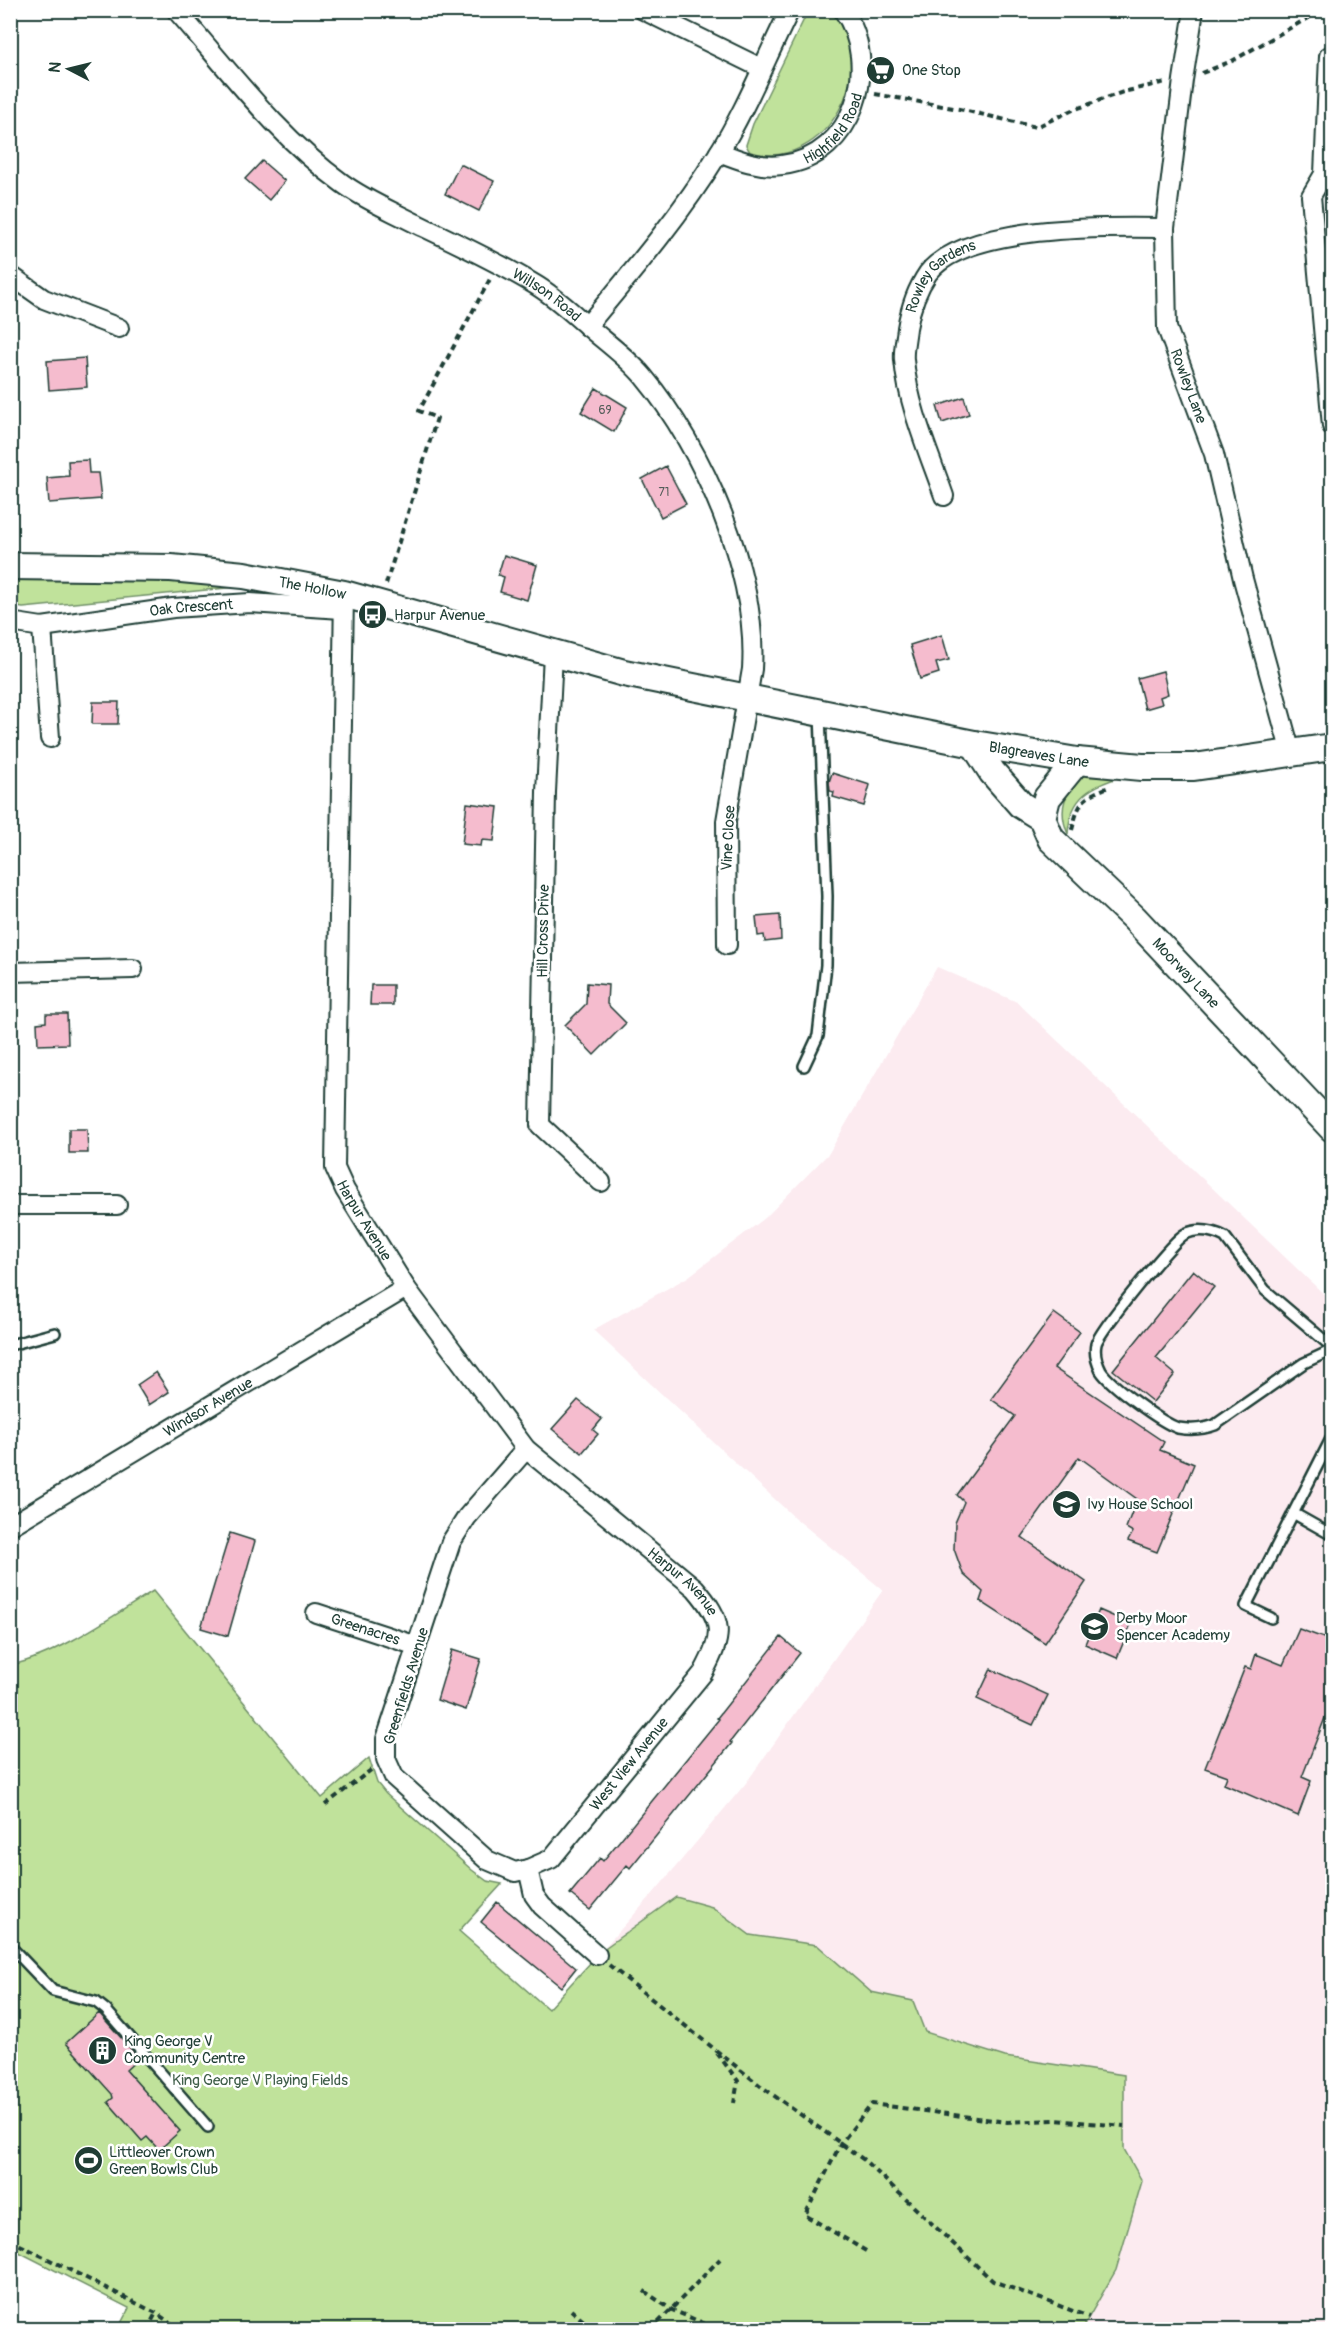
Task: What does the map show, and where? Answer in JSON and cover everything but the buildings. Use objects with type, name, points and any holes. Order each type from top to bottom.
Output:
[{"type":"street","name":"Willson Road","points":[[176,10],[289,137],[341,183],[374,203],[537,285],[642,375],[664,405],[690,448],[730,533],[744,583],[752,630],[753,658],[747,698]]},
{"type":"street","points":[[643,10],[760,68]]},
{"type":"street","points":[[587,326],[655,245],[719,152],[790,10]]},
{"type":"street","name":"Highfield Road","points":[[719,152],[756,164],[794,162],[813,154],[839,132],[851,114],[860,92],[862,72],[860,47],[843,10]]},
{"type":"street","name":"Rowley Lane","points":[[1194,10],[1165,228],[1167,328],[1214,454],[1242,579],[1291,753]]},
{"type":"street","points":[[1329,56],[1324,174],[1311,196],[1332,426]]},
{"type":"street","name":"Rowley Gardens","points":[[944,496],[914,406],[904,359],[910,310],[928,273],[946,258],[991,240],[1092,228],[1165,228]]},
{"type":"street","points":[[10,275],[44,299],[119,328]]},
{"type":"street","name":"The Hollow","points":[[10,566],[208,570],[343,602],[380,605],[624,673],[747,698]]},
{"type":"street","name":"Oak Crescent","points":[[10,622],[42,627],[173,608],[250,603],[343,602]]},
{"type":"street","name":"Harpur Avenue","points":[[343,602],[335,1168],[345,1190],[406,1288],[526,1449],[695,1588],[711,1607],[718,1623],[718,1646]]},
{"type":"street","points":[[42,627],[50,738]]},
{"type":"street","name":"Hill Cross Drive","points":[[553,654],[546,792],[540,1125],[601,1182]]},
{"type":"street","name":"Blagreaves Lane","points":[[747,698],[974,744],[1077,760],[1142,766],[1194,767],[1332,747]]},
{"type":"street","name":"Vine Close","points":[[727,945],[726,821],[747,698]]},
{"type":"street","name":"Moorway Lane","points":[[974,744],[992,772],[1021,805],[1042,818],[1051,839],[1134,918],[1332,1128]]},
{"type":"street","points":[[1042,818],[1047,798],[1077,760]]},
{"type":"street","points":[[10,972],[133,969]]},
{"type":"street","points":[[10,1205],[117,1205]]},
{"type":"street","name":"Windsor Avenue","points":[[10,1526],[406,1288]]},
{"type":"street","name":"Greenfields Avenue","points":[[526,1449],[467,1517],[451,1542],[386,1739],[386,1759],[394,1777],[487,1860],[515,1872],[528,1869]]},
{"type":"street","name":"Greenacres","points":[[316,1614],[417,1646]]},
{"type":"street","name":"West View Avenue","points":[[528,1869],[551,1859],[703,1673],[718,1646]]},
{"type":"street","points":[[528,1869],[534,1895],[542,1906],[597,1955]]},
{"type":"lane","points":[[804,1066],[818,1036],[826,965],[827,896],[820,712]]},
{"type":"lane","points":[[1198,1231],[1216,1233],[1225,1237],[1265,1290],[1332,1348],[1304,1363],[1215,1425],[1198,1429],[1179,1428],[1160,1420],[1103,1374],[1096,1355],[1096,1344],[1113,1318],[1178,1239],[1198,1231]]},
{"type":"lane","points":[[10,1345],[55,1333]]},
{"type":"lane","points":[[1271,1618],[1246,1606],[1332,1437]]},
{"type":"lane","points":[[1293,1514],[1332,1535]]},
{"type":"lane","points":[[10,1946],[53,1991],[96,2002],[106,2010],[208,2127]]},
{"type":"path","points":[[860,92],[959,109],[1036,127],[1073,110],[1124,92],[1183,80],[1232,61],[1322,10]]},
{"type":"path","points":[[380,605],[437,418],[419,411],[498,264]]},
{"type":"path","points":[[1066,854],[1078,806],[1088,795],[1119,783]]},
{"type":"path","points":[[325,1805],[386,1759]]},
{"type":"path","points":[[597,1955],[762,2087],[864,2160],[993,2281],[1089,2317]]},
{"type":"path","points":[[713,2048],[738,2081],[734,2103]]},
{"type":"path","points":[[866,2250],[805,2215],[841,2144],[872,2104],[1007,2122],[1055,2120],[1124,2126]]},
{"type":"path","points":[[10,2240],[156,2313],[181,2330]]},
{"type":"path","points":[[651,2330],[720,2259]]},
{"type":"path","points":[[644,2291],[672,2310],[720,2330]]},
{"type":"path","points":[[571,2310],[594,2330]]},
{"type":"path","points":[[147,2330],[156,2313]]},
{"type":"shaded area","name":"Derby Moor Spencer Academy","points":[[937,967],[1017,1002],[1332,1302],[1332,2329],[815,2329],[548,2009],[652,1895],[746,1783],[883,1590],[795,1518],[593,1330],[688,1277],[765,1218],[829,1153]]},
{"type":"green space","points":[[808,11],[830,11],[845,33],[851,59],[849,85],[839,110],[823,131],[802,147],[778,154],[750,152],[746,145],[753,124]]},
{"type":"green space","points":[[10,576],[197,576],[237,587],[23,608],[11,606]]},
{"type":"green space","points":[[1085,773],[1128,774],[1095,787],[1079,800],[1073,809],[1068,834],[1063,816],[1065,800],[1072,786]]},
{"type":"green space","name":"King George V Playing Fields","points":[[153,1591],[322,1798],[369,1758],[377,1783],[386,1794],[472,1870],[487,1881],[502,1884],[459,1931],[548,2009],[602,1950],[676,1897],[712,1907],[750,1935],[817,1945],[871,1992],[913,2001],[925,2032],[1005,2057],[1124,2075],[1124,2149],[1142,2181],[1116,2270],[1082,2329],[118,2329],[129,2308],[11,2248],[11,1665],[47,1653],[65,1644]]},
{"type":"place","name":"One Stop","points":[[881,70]]},
{"type":"place","name":"Harpur Avenue","points":[[373,615]]},
{"type":"place","name":"Ivy House School","points":[[1066,1504]]},
{"type":"place","name":"Derby Moor Spencer Academy","points":[[1095,1627]]},
{"type":"place","name":"King George V Community Centre","points":[[103,2050]]},
{"type":"place","name":"Littleover Crown Green Bowls Club","points":[[88,2161]]}]
